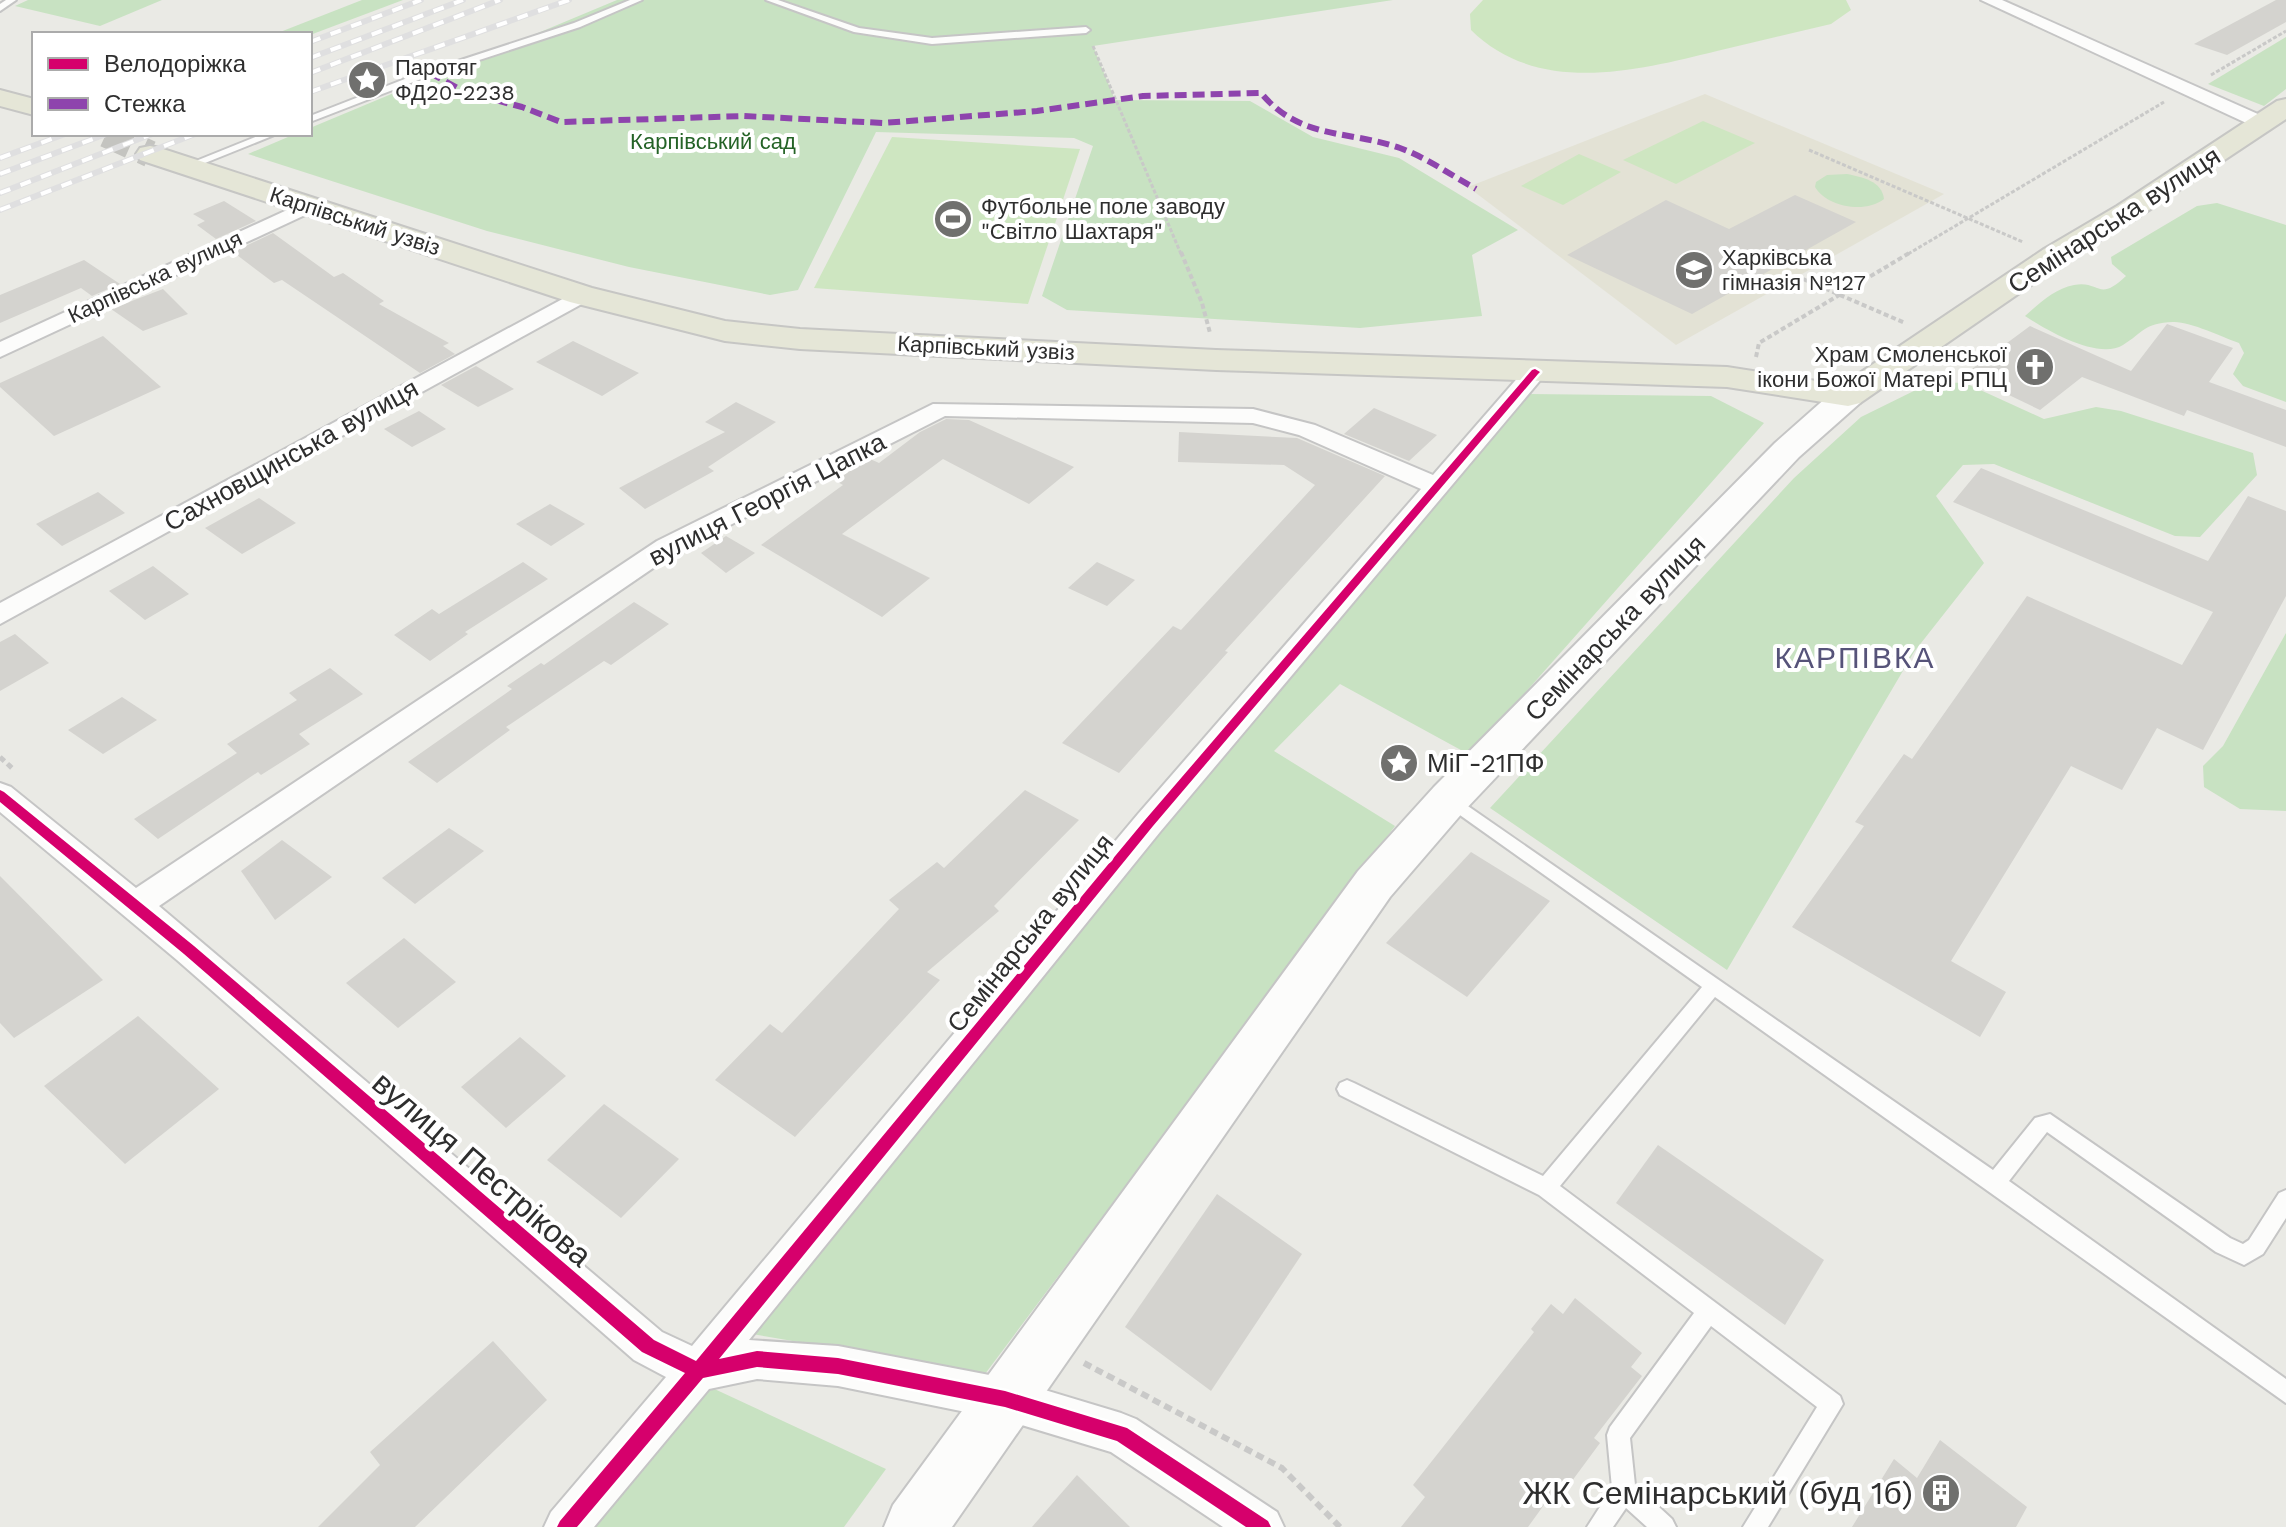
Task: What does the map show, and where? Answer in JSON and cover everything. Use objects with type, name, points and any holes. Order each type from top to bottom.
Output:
[{"type":"main road","points":[[0,98],[32,106]]},
{"type":"main road","name":"Семінарська вулиця","points":[[915,1527],[1374,884],[1449,799],[1787,450],[1848,396],[2055,255],[2127,212],[2274,115]]},
{"type":"main road","name":"Карпівський узвіз","points":[[150,154],[581,295],[725,331],[800,339],[1535,372],[1727,377],[1848,396]]},
{"type":"street","points":[[1989,0],[2186,89],[2274,115]]},
{"type":"street","name":"Карпівська вулиця","points":[[0,350],[311,205]]},
{"type":"street","name":"Сахновщинська вулиця","points":[[0,615],[581,295]]},
{"type":"street","name":"Семінарська вулиця","points":[[566,1527],[1149,823],[1535,372]]},
{"type":"street","name":"вулиця Георгія Цапка","points":[[134,906],[666,547],[941,409],[1253,416],[1307,430],[1437,486]]},
{"type":"street","name":"вулиця Пестрікова","points":[[0,795],[648,1346],[698,1371]]},
{"type":"street","points":[[698,1371],[757,1359],[838,1366],[1005,1399],[1121,1434],[1262,1527]]},
{"type":"lane","points":[[0,8],[12,0]]},
{"type":"lane","points":[[312,118],[418,77],[577,25],[638,0]]},
{"type":"lane","points":[[770,0],[857,30],[932,41],[1086,30]]},
{"type":"lane","points":[[186,167],[267,136]]},
{"type":"lane","points":[[1449,799],[2286,1392]]},
{"type":"lane","points":[[1546,1188],[1714,985]]},
{"type":"lane","points":[[1347,1089],[1546,1188],[1832,1404],[1755,1527]]},
{"type":"lane","points":[[1995,1183],[2042,1124],[2050,1123],[2223,1245],[2244,1255],[2256,1247],[2286,1200]]},
{"type":"lane","points":[[1599,1527],[1624,1491],[1618,1435],[1709,1311]]},
{"type":"lane","points":[[1624,1491],[1664,1527]]},
{"type":"path","points":[[1086,30],[1202,303]]},
{"type":"path","points":[[1755,365],[1759,343],[2286,31]]},
{"type":"path","points":[[1809,150],[2035,247]]},
{"type":"path","points":[[1803,279],[1914,327]]},
{"type":"path","points":[[1040,1351],[1095,1366],[1282,1468],[1340,1527]]},
{"type":"shaded area","name":"Харківська гімназія №127","points":[[1705,94],[1944,194],[1676,345],[1468,187]]},
{"type":"green space","points":[[28,0],[162,0],[100,26],[15,6]]},
{"type":"green space","points":[[362,0],[403,0],[312,34],[280,32]]},
{"type":"green space","name":"Карпівський сад","points":[[617,0],[1393,0],[1093,46],[1115,100],[1250,101],[1313,137],[1399,158],[1518,230],[1472,255],[1482,316],[1360,328],[1067,310],[1042,296],[1093,146],[1074,138],[876,132],[798,290],[770,295],[629,267],[487,231],[248,154],[290,136],[312,136],[312,127]]},
{"type":"green space","points":[[1483,0],[1846,0],[1851,10],[1831,24],[1686,59],[1621,71],[1589,73],[1557,71],[1526,64],[1497,51],[1471,30],[1470,14]]},
{"type":"green space","points":[[2286,37],[2286,89],[2264,106],[2208,84]]},
{"type":"green space","points":[[1703,121],[1755,143],[1676,184],[1623,160]]},
{"type":"green space","name":"Футбольне поле заводу \"Світло Шахтаря\"","points":[[892,137],[1080,149],[1028,304],[814,288]]},
{"type":"green space","points":[[1579,154],[1621,172],[1563,205],[1521,186]]},
{"type":"green space","points":[[1847,174],[1875,184],[1884,199],[1867,206],[1847,206],[1828,199],[1815,187],[1816,182],[1827,175]]},
{"type":"green space","points":[[2217,203],[2286,225],[2286,402],[2243,386],[2233,374],[2244,353],[2239,343],[2196,327],[2180,322],[2156,324],[2123,345],[2100,349],[2073,342],[2025,316],[2048,297],[2067,287],[2083,284],[2104,289],[2117,284],[2126,276],[2112,264],[2111,257],[2197,206]]},
{"type":"green space","points":[[1932,382],[1965,383],[2044,419],[2096,407],[2121,411],[2253,453],[2257,475],[2200,537],[2175,536],[1994,464],[1963,465],[1936,496],[1984,563],[1914,652],[1727,970],[1490,808],[1794,478],[1861,417]]},
{"type":"green space","points":[[1529,394],[1711,396],[1764,423],[1470,755],[1340,684],[1274,751],[1395,826],[985,1374],[740,1332]]},
{"type":"green space","points":[[2286,633],[2286,811],[2240,809],[2204,787],[2203,766],[2223,746]]},
{"type":"green space","points":[[708,1386],[886,1469],[844,1527],[589,1527]]},
{"type":"building","points":[[2276,0],[2286,0],[2286,22],[2227,55],[2194,44]]},
{"type":"building","points":[[1795,195],[1856,222],[1692,314],[1567,255],[1666,200],[1729,229]]},
{"type":"building","points":[[224,201],[256,221],[216,239],[197,225],[205,221],[193,214]]},
{"type":"building","points":[[273,233],[334,277],[343,273],[384,301],[379,304],[449,343],[443,346],[455,354],[420,373],[282,280],[274,283],[233,252]]},
{"type":"building","points":[[84,260],[120,284],[92,296],[81,288],[0,323],[0,295]]},
{"type":"building","points":[[163,289],[188,314],[143,331],[111,309]]},
{"type":"building","points":[[2167,324],[2233,348],[2209,382],[2286,410],[2286,447],[2187,410],[2184,416],[2082,377],[2040,410],[1965,374],[2030,326],[2131,371]]},
{"type":"building","points":[[103,336],[161,387],[54,436],[0,387],[0,383]]},
{"type":"building","points":[[573,341],[639,373],[602,396],[536,362]]},
{"type":"building","points":[[476,366],[514,389],[478,407],[441,385]]},
{"type":"building","points":[[736,402],[776,422],[708,467],[714,471],[645,509],[619,488],[725,432],[705,422]]},
{"type":"building","points":[[1374,408],[1437,435],[1409,461],[1344,434]]},
{"type":"building","points":[[419,411],[446,429],[412,447],[384,429]]},
{"type":"building","points":[[946,419],[969,420],[1074,467],[1029,504],[943,459],[842,534],[930,578],[882,617],[761,545],[843,485],[836,481],[863,461],[868,458],[879,463],[920,432]]},
{"type":"building","points":[[1179,432],[1297,438],[1385,476],[1225,651],[1228,652],[1119,773],[1062,743],[1173,626],[1181,630],[1315,485],[1284,465],[1178,462]]},
{"type":"building","points":[[1981,468],[2208,561],[2248,496],[2286,511],[2286,596],[2203,750],[2157,728],[2122,790],[2071,766],[1951,961],[2006,992],[1980,1037],[1792,927],[1864,826],[1855,822],[1904,754],[1912,759],[2027,596],[2182,665],[2213,612],[1953,502]]},
{"type":"building","points":[[98,492],[125,513],[62,546],[36,524]]},
{"type":"building","points":[[259,498],[296,523],[242,554],[205,528]]},
{"type":"building","points":[[550,504],[585,524],[551,546],[516,524]]},
{"type":"building","points":[[726,536],[755,553],[726,573],[701,553]]},
{"type":"building","points":[[523,562],[548,579],[465,632],[468,634],[430,661],[394,635],[432,609],[439,614]]},
{"type":"building","points":[[1097,562],[1135,580],[1107,606],[1068,588]]},
{"type":"building","points":[[153,566],[189,594],[145,620],[109,591]]},
{"type":"building","points":[[634,602],[669,624],[611,665],[604,661],[506,727],[510,730],[437,783],[408,762],[512,689],[507,686],[541,663],[544,665]]},
{"type":"building","points":[[15,634],[49,663],[0,691],[0,642]]},
{"type":"building","points":[[330,668],[363,694],[299,734],[310,744],[261,775],[258,772],[158,839],[134,819],[237,753],[227,744],[297,700],[289,693]]},
{"type":"building","points":[[122,697],[157,720],[103,754],[68,730]]},
{"type":"building","points":[[1025,790],[1079,820],[994,906],[999,911],[927,972],[940,980],[795,1137],[715,1080],[770,1024],[782,1033],[899,909],[889,900],[937,862],[944,868]]},
{"type":"building","points":[[449,828],[484,851],[415,904],[382,878]]},
{"type":"building","points":[[282,840],[332,877],[275,920],[241,871]]},
{"type":"building","points":[[1471,852],[1550,901],[1467,997],[1386,943]]},
{"type":"building","points":[[0,876],[103,980],[14,1038],[0,1023]]},
{"type":"building","points":[[404,938],[456,982],[398,1028],[346,983]]},
{"type":"building","points":[[138,1016],[219,1089],[125,1164],[44,1086]]},
{"type":"building","points":[[520,1037],[566,1076],[506,1128],[461,1087]]},
{"type":"building","points":[[604,1104],[679,1159],[621,1218],[547,1160]]},
{"type":"building","points":[[1658,1145],[1824,1260],[1785,1325],[1616,1203]]},
{"type":"building","points":[[1217,1194],[1302,1254],[1211,1391],[1125,1327]]},
{"type":"building","points":[[1575,1298],[1642,1353],[1631,1367],[1642,1376],[1594,1438],[1600,1443],[1555,1504],[1549,1498],[1528,1527],[1401,1527],[1425,1497],[1413,1485],[1534,1332],[1531,1329],[1551,1304],[1563,1314]]},
{"type":"building","points":[[493,1341],[547,1400],[415,1527],[318,1527],[380,1465],[370,1452]]},
{"type":"building","name":"ЖК Семінарський (буд 1б)","points":[[1940,1440],[2027,1507],[2016,1527],[1852,1527],[1894,1459],[1917,1478]]},
{"type":"building","points":[[1077,1475],[1130,1527],[1032,1527]]},
{"type":"tunnel","points":[[110,136],[150,154]]},
{"type":"railway","points":[[312,41],[421,0]]},
{"type":"railway","points":[[312,57],[463,0]]},
{"type":"railway","points":[[312,72],[500,0]]},
{"type":"railway","points":[[312,91],[569,0]]},
{"type":"railway","points":[[0,158],[60,136]]},
{"type":"railway","points":[[0,174],[101,136]]},
{"type":"railway","points":[[0,193],[147,136]]},
{"type":"railway","points":[[0,210],[190,136]]},
{"type":"marked path","points":[[430,73],[465,92],[522,107],[561,122],[744,116],[883,123],[1037,111],[1143,96],[1261,93],[1287,118],[1304,126],[1394,146],[1425,159],[1476,189]]},
{"type":"cycle path","points":[[566,1527],[1149,823],[1535,372]]},
{"type":"cycle path","points":[[0,795],[189,950],[648,1346],[698,1371],[757,1359],[838,1366],[1005,1399],[1121,1434],[1262,1527]]},
{"type":"place","name":"Паротяг ФД20-2238","points":[[367,80]]},
{"type":"place","name":"Футбольне поле заводу \"Світло Шахтаря\"","points":[[953,219]]},
{"type":"place","name":"Харківська гімназія №127","points":[[1694,270]]},
{"type":"place","name":"Храм Смоленської ікони Божої Матері РПЦ","points":[[2035,367]]},
{"type":"place","name":"МіГ-21ПФ","points":[[1399,763]]},
{"type":"place","name":"ЖК Семінарський (буд 1б)","points":[[1941,1493]]},
{"type":"district","name":"КАРПІВКА","points":[[1855,657]]}]
